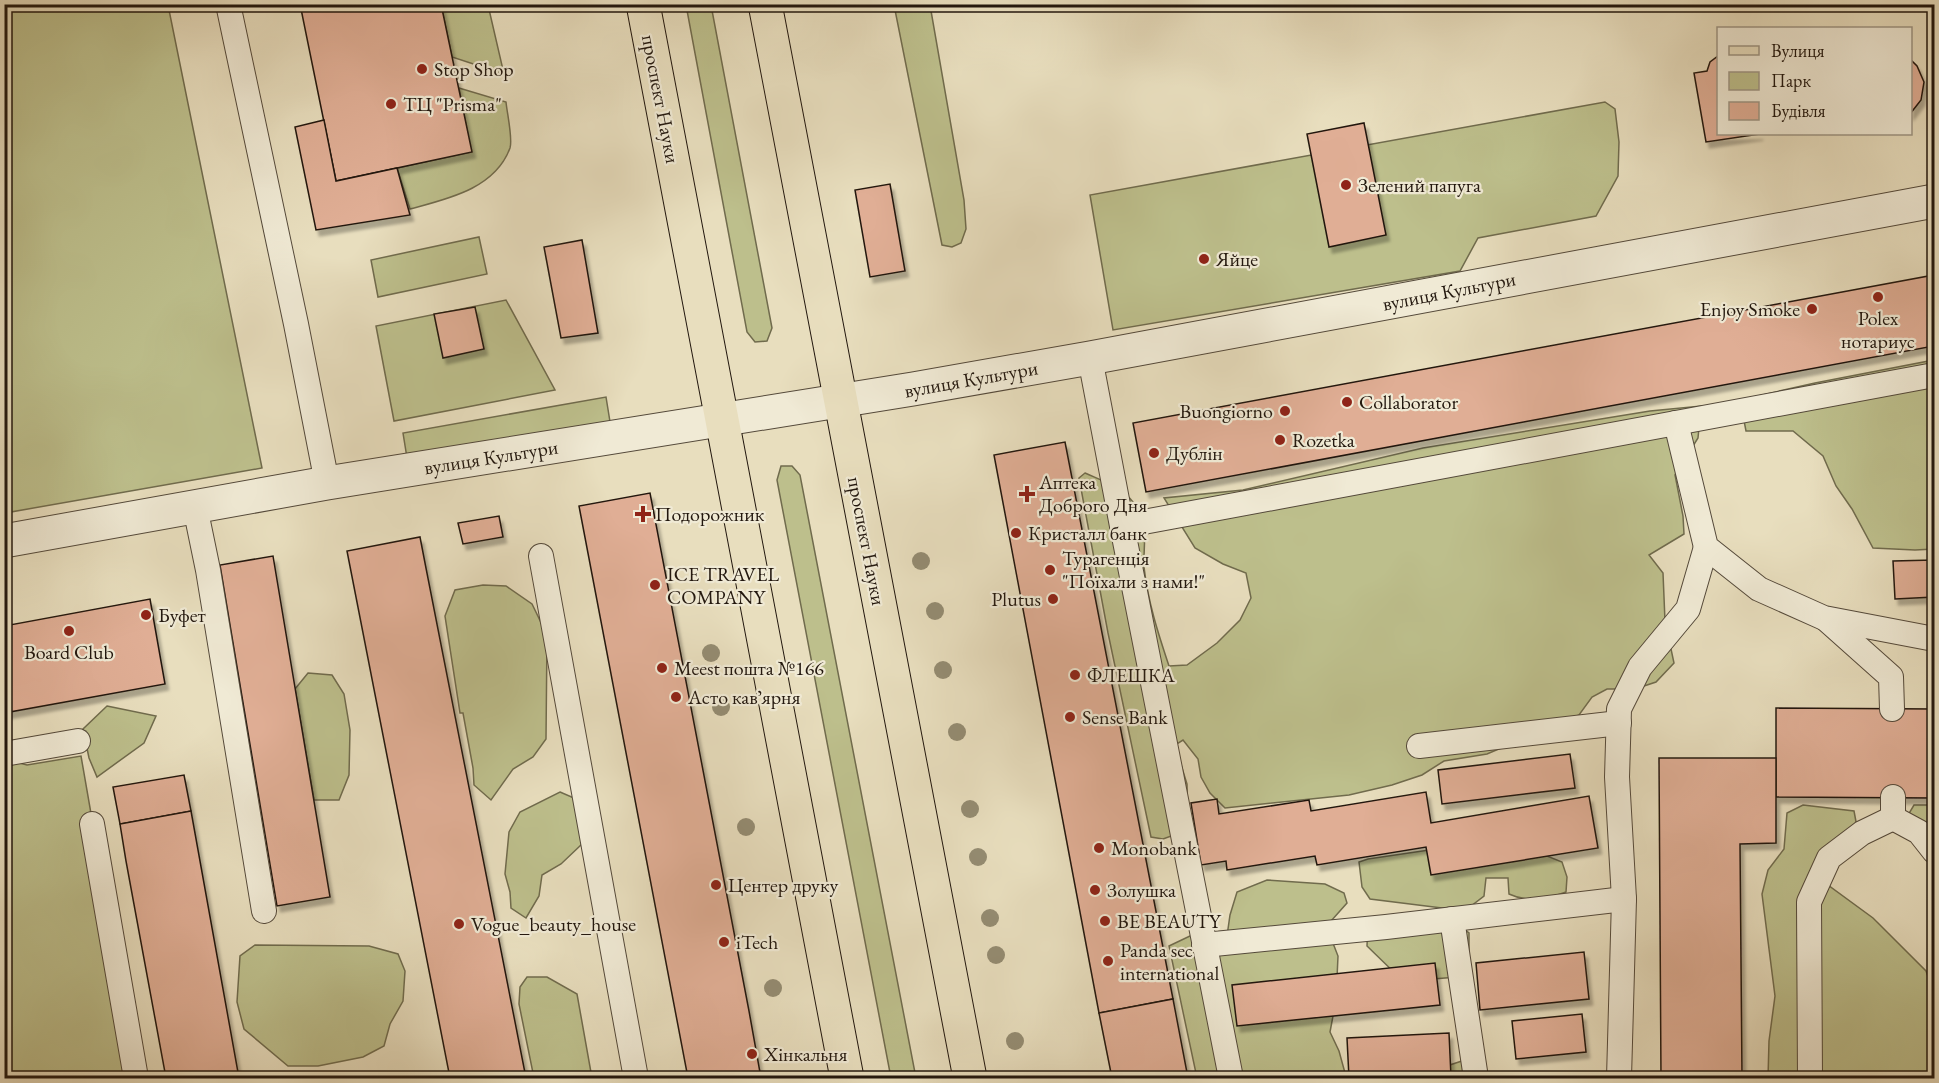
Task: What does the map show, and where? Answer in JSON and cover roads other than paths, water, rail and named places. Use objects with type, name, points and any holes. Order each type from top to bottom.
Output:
[{"type":"main road","name":"проспект Науки","points":[[643,4],[847,1078]]},
{"type":"main road","name":"проспект Науки","points":[[765,4],[970,1078]]},
{"type":"street","name":"вулиця Культури","points":[[4,541],[327,483],[1090,358],[1935,201]]},
{"type":"lane","points":[[228,4],[296,324],[327,483]]},
{"type":"lane","points":[[1090,358],[1230,1078]]},
{"type":"lane","points":[[1122,526],[1935,375]]},
{"type":"lane","points":[[1619,1078],[1624,898],[1617,777],[1619,709],[1640,667],[1688,609],[1706,547],[1676,423]]},
{"type":"lane","points":[[195,507],[208,570],[264,910]]},
{"type":"lane","points":[[1706,547],[1759,589],[1824,618],[1935,639]]},
{"type":"lane","points":[[541,556],[636,1078]]},
{"type":"lane","points":[[1824,618],[1891,677],[1892,709]]},
{"type":"lane","points":[[1419,747],[1619,723]]},
{"type":"lane","points":[[4,754],[78,741]]},
{"type":"lane","points":[[1810,1078],[1809,902],[1829,858],[1893,808],[1919,832],[1935,851]]},
{"type":"lane","points":[[92,824],[136,1078]]},
{"type":"lane","points":[[1204,945],[1386,927],[1624,898]]},
{"type":"lane","points":[[1452,919],[1476,1078]]},
{"type":"place","name":"Stop Shop","points":[[422,69]]},
{"type":"place","name":"ТЦ \"Prisma\"","points":[[391,104]]},
{"type":"place","name":"Зелений папуга","points":[[1346,185]]},
{"type":"place","name":"Яйце","points":[[1204,259]]},
{"type":"place","name":"Polex нотариус","points":[[1878,297]]},
{"type":"place","name":"Enjoy Smoke","points":[[1812,309]]},
{"type":"place","name":"Collaborator","points":[[1347,402]]},
{"type":"place","name":"Buongiorno","points":[[1285,411]]},
{"type":"place","name":"Rozetka","points":[[1280,440]]},
{"type":"place","name":"Дублін","points":[[1154,453]]},
{"type":"place","name":"Аптека Доброго Дня","points":[[1027,494]]},
{"type":"place","name":"Подорожник","points":[[643,514]]},
{"type":"place","name":"Кристалл банк","points":[[1016,533]]},
{"type":"place","name":"Турагенція \"Поїхали з нами!\"","points":[[1050,570]]},
{"type":"place","name":"ICE TRAVEL COMPANY","points":[[655,585]]},
{"type":"place","name":"Plutus","points":[[1053,599]]},
{"type":"place","name":"Буфет","points":[[146,615]]},
{"type":"place","name":"Board Club","points":[[69,631]]},
{"type":"place","name":"Meest пошта №166","points":[[662,668]]},
{"type":"place","name":"ФЛЕШКА","points":[[1075,675]]},
{"type":"place","name":"Асто кавʼярня","points":[[676,697]]},
{"type":"place","name":"Sense Bank","points":[[1070,717]]},
{"type":"place","name":"Monobank","points":[[1099,848]]},
{"type":"place","name":"Центер друку","points":[[716,885]]},
{"type":"place","name":"Золушка","points":[[1095,890]]},
{"type":"place","name":"BE BEAUTY","points":[[1105,921]]},
{"type":"place","name":"Vogue_beauty_house","points":[[459,924]]},
{"type":"place","name":"iTech","points":[[724,942]]},
{"type":"place","name":"Panda sec international","points":[[1108,961]]},
{"type":"place","name":"Хінкальня","points":[[752,1054]]}]
